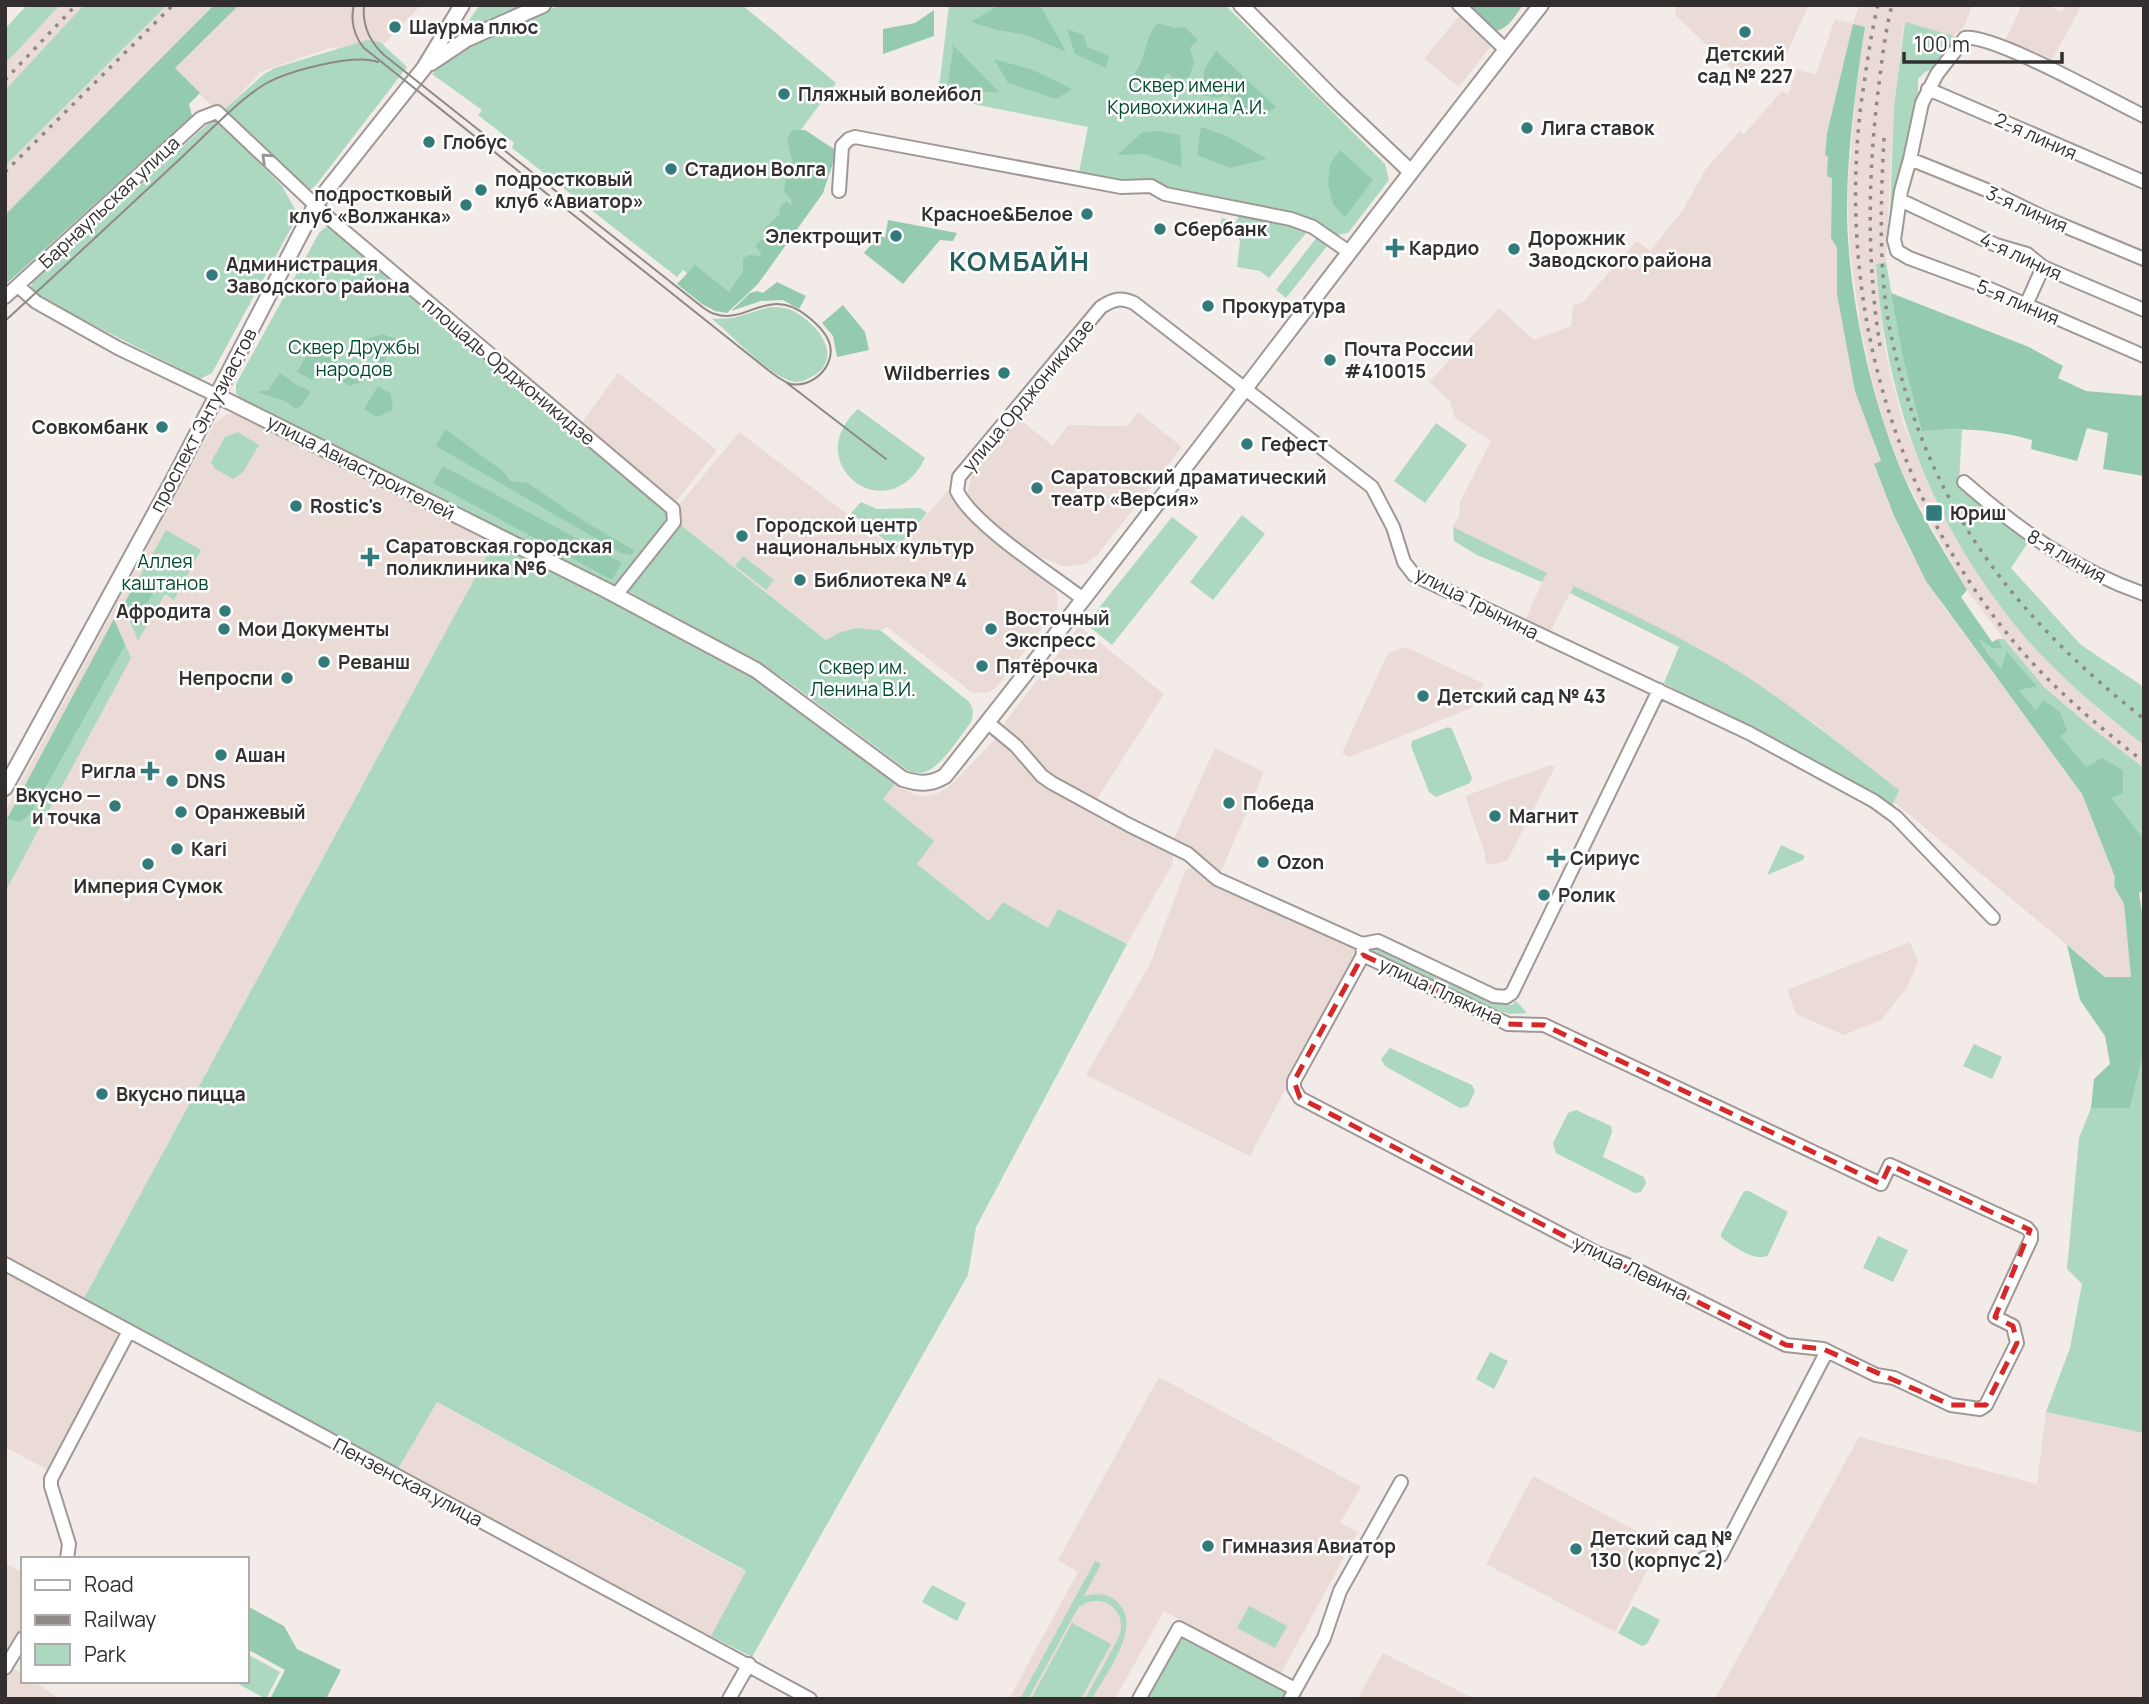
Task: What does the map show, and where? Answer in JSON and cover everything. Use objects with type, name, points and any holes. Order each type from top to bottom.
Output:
[{"type":"main road","name":"проспект Энтузиастов","points":[[5,788],[218,396],[316,204],[424,68],[462,5]]},
{"type":"main road","name":"проспект Энтузиастов","points":[[424,68],[467,39],[543,5]]},
{"type":"main road","points":[[1241,5],[1411,172]]},
{"type":"main road","points":[[987,723],[1542,5]]},
{"type":"main road","name":"улица Авиастроителей","points":[[218,396],[616,596],[756,670],[892,771],[917,783],[937,781],[945,776],[987,723]]},
{"type":"street","points":[[1459,5],[1506,50]]},
{"type":"street","points":[[1900,201],[1900,191],[1928,89],[1965,38],[1970,37],[1997,46],[2035,62],[2144,117]]},
{"type":"street","name":"2-я линия","points":[[1928,89],[2144,182]]},
{"type":"street","name":"площадь Орджоникидзе","points":[[216,112],[330,219],[673,509],[674,522],[616,596]]},
{"type":"street","name":"Барнаульская улица","points":[[5,298],[201,118],[216,112]]},
{"type":"street","points":[[839,191],[842,146],[855,137],[1121,187],[1151,186],[1165,194],[1291,219],[1313,227],[1349,253]]},
{"type":"street","name":"3-я линия","points":[[1910,159],[2144,259]]},
{"type":"street","name":"5-я линия","points":[[1900,201],[1894,246],[1897,251],[2144,356]]},
{"type":"street","name":"4-я линия","points":[[1900,201],[1996,245],[2027,254],[2043,267],[2144,310]]},
{"type":"street","points":[[2026,305],[2043,267]]},
{"type":"street","name":"улица Авиастроителей","points":[[18,286],[36,302],[118,348],[218,396]]},
{"type":"street","name":"улица Орджоникидзе","points":[[1083,599],[1023,555],[970,510],[957,491],[959,477],[1101,307],[1114,299],[1134,303],[1244,388]]},
{"type":"street","name":"улица Трынина","points":[[1244,388],[1372,486],[1393,527],[1404,562],[1414,575],[1749,733],[1874,801],[1896,817],[1993,918]]},
{"type":"street","name":"8-я линия","points":[[1964,482],[2007,520],[2058,554],[2095,575],[2142,590]]},
{"type":"street","points":[[1362,950],[1378,941],[1494,996],[1506,997],[1511,993],[1659,690]]},
{"type":"street","name":"улица Плякина","points":[[987,723],[1016,746],[1052,783],[1188,854],[1217,879],[1508,1024],[1544,1025],[1881,1184],[1890,1165],[2027,1228],[2031,1239],[1995,1317],[2013,1326],[2017,1343],[1983,1408]]},
{"type":"street","name":"улица Левина","points":[[1362,950],[1294,1081],[1294,1088],[1300,1098],[1600,1254],[1786,1345],[1816,1347],[1876,1375],[1894,1378],[1951,1405],[1983,1408]]},
{"type":"street","name":"Пензенская улица","points":[[5,1264],[810,1699]]},
{"type":"street","points":[[67,1557],[69,1544],[51,1479],[129,1331]]},
{"type":"street","points":[[1704,1558],[1713,1561],[1721,1555],[1827,1351]]},
{"type":"street","points":[[1139,1699],[1179,1628],[1293,1694],[1324,1638],[1340,1591],[1401,1482]]},
{"type":"street","points":[[5,1668],[21,1641]]},
{"type":"street","points":[[729,1699],[748,1664]]},
{"type":"highlighted area","points":[[1363,955],[1508,1024],[1544,1025],[1881,1184],[1890,1165],[2030,1230],[1995,1317],[2013,1326],[2017,1343],[1986,1405],[1951,1405],[1823,1349],[1786,1345],[1599,1254],[1300,1098],[1294,1081]]},
{"type":"shaded area","points":[[60,5],[84,5],[5,90],[5,64]]},
{"type":"shaded area","points":[[167,5],[214,5],[5,215],[5,166]]},
{"type":"shaded area","points":[[233,5],[421,5],[370,59],[332,47],[261,72],[221,114],[173,69]]},
{"type":"shaded area","name":"Детский сад № 227","points":[[1675,5],[1809,5],[1784,59],[1767,48],[1752,64],[1734,71],[1676,16]]},
{"type":"shaded area","points":[[1859,5],[1972,5],[1965,25],[1954,36],[1904,23],[1894,106],[1886,262],[1876,264],[1884,342],[1891,377],[1904,425],[1927,481],[1941,511],[1980,577],[2019,630],[2060,674],[2105,715],[2144,745],[2144,768],[2044,687],[2004,639],[1967,590],[1906,480],[1887,433],[1860,324],[1850,252],[1847,197],[1857,78],[1865,28],[1854,24],[1827,133],[1825,155],[1828,155],[1832,177],[1831,238],[1837,248],[1837,294],[1874,444],[1881,462],[1874,465],[1911,553],[1944,607],[2082,794],[2115,877],[2114,886],[2124,904],[2131,977],[2106,977],[1894,802],[1898,789],[1810,720],[1704,651],[1573,587],[1550,632],[1525,621],[1546,573],[1453,527],[1459,516],[1460,502],[1491,441],[1455,418],[1450,401],[1429,382],[1499,308],[1534,340],[1571,326],[1573,305],[1582,303],[1637,241],[1650,251],[1683,210],[1705,170],[1740,131],[1744,134],[1782,91],[1788,94],[1797,70],[1816,74],[1835,19],[1853,24]]},
{"type":"shaded area","points":[[2022,5],[2047,5],[2062,12],[2066,5],[2082,5],[2049,65],[2003,45]]},
{"type":"shaded area","points":[[1459,16],[1486,39],[1490,47],[1459,87],[1424,59]]},
{"type":"shaded area","points":[[618,373],[717,450],[674,504],[580,425]]},
{"type":"shaded area","points":[[1138,412],[1182,447],[1097,555],[1087,563],[1065,567],[1026,551],[974,509],[969,501],[967,494],[971,478],[1018,418],[1053,446],[1068,425],[1127,426]]},
{"type":"shaded area","points":[[227,414],[236,414],[495,541],[83,1300],[5,1258],[5,811],[214,424]]},
{"type":"shaded area","points":[[739,432],[896,551],[948,490],[965,514],[1053,587],[1057,593],[1057,609],[996,688],[989,692],[973,693],[887,627],[880,630],[856,628],[827,640],[677,522],[677,508]]},
{"type":"shaded area","points":[[1079,626],[1164,694],[1095,802],[1044,771],[1006,732],[1004,726]]},
{"type":"shaded area","name":"Детский сад № 43","points":[[1406,647],[1484,684],[1471,708],[1349,757],[1342,753],[1388,653]]},
{"type":"shaded area","points":[[995,739],[1014,750],[1049,789],[1173,854],[1173,863],[1127,944],[1058,909],[1048,928],[1003,902],[990,921],[917,864],[882,798],[895,784],[915,795],[927,796],[941,792]]},
{"type":"shaded area","points":[[1215,748],[1264,772],[1220,874],[1173,841]]},
{"type":"shaded area","points":[[1550,765],[1555,767],[1507,861],[1490,865],[1485,862],[1485,853],[1465,796]]},
{"type":"shaded area","points":[[1191,867],[1353,946],[1356,950],[1356,956],[1250,1156],[1086,1075],[1150,964],[1185,871]]},
{"type":"shaded area","points":[[1910,942],[1918,962],[1906,989],[1881,1020],[1844,1035],[1796,1014],[1787,990]]},
{"type":"shaded area","points":[[5,1272],[113,1330],[117,1335],[117,1341],[48,1470],[5,1447]]},
{"type":"shaded area","name":"Гимназия Авиатор","points":[[1159,1377],[1361,1487],[1340,1523],[1358,1532],[1280,1675],[1164,1611],[1115,1699],[1009,1699],[1078,1572],[1058,1560]]},
{"type":"shaded area","points":[[436,1402],[746,1572],[711,1636],[398,1469]]},
{"type":"shaded area","points":[[2046,1412],[2144,1433],[2144,1699],[1715,1699],[1859,1437],[2037,1484]]},
{"type":"shaded area","name":"Детский сад № 130 (корпус 2)","points":[[1533,1476],[1661,1544],[1615,1632],[1486,1564]]},
{"type":"shaded area","points":[[5,1563],[21,1572],[21,1627],[5,1654]]},
{"type":"shaded area","points":[[1383,1653],[1475,1699],[1357,1699]]},
{"type":"shaded area","points":[[13,1668],[21,1673],[21,1683],[36,1683],[60,1699],[5,1699],[5,1680]]},
{"type":"green space","points":[[27,5],[60,5],[5,64],[5,29]]},
{"type":"green space","points":[[84,5],[167,5],[5,166],[5,90]]},
{"type":"green space","points":[[214,5],[239,5],[175,68],[200,93],[189,104],[192,116],[5,285],[5,215]]},
{"type":"green space","points":[[480,5],[512,5],[521,9],[459,34]]},
{"type":"green space","name":"Стадион Волга","points":[[561,5],[742,5],[836,83],[793,140],[811,191],[728,303],[683,270],[677,277],[512,148],[514,143],[478,115],[482,110],[432,74],[476,42]]},
{"type":"green space","name":"Сквер имени Кривохижина А.И.","points":[[949,5],[1225,5],[1385,164],[1389,180],[1348,233],[1337,235],[1298,216],[1166,191],[1161,184],[1150,181],[1133,183],[1079,172],[1088,127],[934,96],[940,80]]},
{"type":"green space","points":[[999,5],[1040,5],[1066,52],[1027,35],[971,22]]},
{"type":"green space","points":[[1465,5],[1523,5],[1506,26],[1491,31]]},
{"type":"green space","points":[[934,10],[934,36],[883,54],[883,29],[915,23]]},
{"type":"green space","points":[[1905,22],[1954,36],[1957,43],[1940,66],[1925,72],[1918,79],[1918,108],[1889,241],[1894,106]]},
{"type":"green space","points":[[1158,23],[1175,28],[1185,27],[1198,40],[1190,48],[1194,63],[1189,77],[1176,81],[1168,73],[1161,79],[1136,76],[1150,35]]},
{"type":"green space","points":[[1853,24],[1865,27],[1853,111],[1848,175],[1847,230],[1850,266],[1862,340],[1892,448],[1919,508],[1967,590],[1961,597],[1992,642],[1998,639],[2002,648],[1992,648],[1979,639],[1988,654],[2001,668],[2007,651],[2037,686],[2019,690],[2036,710],[2043,700],[2060,712],[2067,731],[2060,736],[2086,767],[2102,758],[2123,770],[2123,793],[2112,798],[2144,839],[2144,891],[2139,893],[2144,926],[2144,1051],[2130,1108],[2091,1108],[2094,1079],[2110,1064],[2105,1036],[2080,1000],[2067,945],[2105,977],[2131,977],[2124,904],[2114,886],[2115,877],[2082,794],[1926,581],[1894,516],[1874,464],[1881,461],[1855,391],[1837,294],[1837,248],[1831,238],[1832,178],[1827,176],[1828,156],[1825,155],[1827,133]]},
{"type":"green space","points":[[1067,29],[1084,35],[1087,47],[1109,56],[1106,68],[1075,54]]},
{"type":"green space","points":[[367,40],[380,42],[407,67],[316,185],[311,189],[305,188],[225,109],[264,74],[275,68]]},
{"type":"green space","points":[[952,44],[999,92],[978,92],[948,83]]},
{"type":"green space","points":[[1216,51],[1276,107],[1270,111],[1239,107],[1228,95],[1216,98],[1203,95],[1204,70]]},
{"type":"green space","points":[[994,59],[1033,70],[1072,89],[1056,99],[1008,83]]},
{"type":"green space","points":[[217,120],[282,186],[295,209],[296,219],[212,373],[200,379],[40,298],[31,287],[33,281],[210,122]]},
{"type":"green space","points":[[1201,127],[1227,136],[1267,159],[1230,168],[1197,155]]},
{"type":"green space","points":[[792,130],[805,130],[837,151],[823,193],[758,284],[727,313],[715,311],[677,284],[695,265],[729,292],[743,271],[743,259],[748,255],[760,256],[761,252],[755,246],[761,240],[771,239],[763,230],[780,214],[779,208],[786,201],[792,206],[791,199],[784,192],[788,166],[793,164],[787,139]]},
{"type":"green space","points":[[1159,131],[1180,135],[1182,167],[1144,154],[1117,155],[1143,132]]},
{"type":"green space","points":[[1340,150],[1373,180],[1345,217],[1333,204],[1328,185],[1330,164]]},
{"type":"green space","points":[[1239,216],[1292,226],[1306,233],[1269,278],[1260,271],[1237,267],[1240,241],[1231,228],[1220,224],[1222,218],[1236,222]]},
{"type":"green space","points":[[888,220],[957,233],[953,241],[940,240],[903,284],[864,253],[880,234],[885,238]]},
{"type":"green space","name":"Сквер Дружбы народов","points":[[330,227],[337,229],[668,511],[668,523],[615,586],[609,586],[241,399],[236,393],[236,384],[319,233]]},
{"type":"green space","points":[[1317,237],[1328,245],[1286,298],[1276,290]]},
{"type":"green space","points":[[1886,262],[1903,358],[1943,429],[1962,430],[1959,482],[2004,524],[2029,541],[2011,568],[2081,645],[2144,687],[2144,745],[2078,690],[2019,630],[1988,589],[1937,503],[1902,412],[1890,364],[1881,315],[1876,264]]},
{"type":"green space","points":[[777,282],[806,296],[799,309],[783,300],[761,301],[731,311],[750,293],[763,293]]},
{"type":"green space","points":[[1891,293],[2029,347],[2063,366],[2058,378],[2086,391],[2144,396],[2144,476],[2103,469],[2108,433],[2087,428],[2077,461],[2031,449],[2032,440],[2006,434],[1964,429],[1922,431],[1903,358]]},
{"type":"green space","points":[[843,305],[865,332],[869,350],[837,357],[833,336],[822,323]]},
{"type":"green space","points":[[770,307],[786,308],[801,316],[818,332],[824,342],[826,361],[820,370],[807,379],[793,382],[777,374],[712,319],[733,318]]},
{"type":"green space","points":[[382,334],[399,340],[382,364],[354,344]]},
{"type":"green space","points":[[311,347],[369,379],[349,386],[342,381],[339,372],[322,363],[312,380],[297,372]]},
{"type":"green space","points":[[280,373],[311,391],[296,409],[285,401],[257,392],[268,390]]},
{"type":"green space","points":[[378,386],[391,394],[393,410],[377,417],[364,409]]},
{"type":"green space","points":[[858,409],[925,458],[909,480],[890,490],[872,490],[855,482],[843,468],[838,450],[842,430]]},
{"type":"green space","points":[[1436,423],[1467,445],[1425,503],[1394,481]]},
{"type":"green space","points":[[445,429],[503,471],[510,481],[528,483],[582,520],[634,550],[632,555],[621,553],[436,446]]},
{"type":"green space","points":[[238,432],[259,445],[243,472],[233,479],[215,469],[211,462],[225,437]]},
{"type":"green space","points":[[443,466],[622,563],[612,580],[433,483]]},
{"type":"green space","points":[[861,502],[877,509],[920,508],[927,513],[896,549],[851,513]]},
{"type":"green space","points":[[1242,515],[1265,534],[1213,600],[1190,582]]},
{"type":"green space","points":[[1172,517],[1198,537],[1112,645],[1086,624]]},
{"type":"green space","name":"Сквер им. Ленина В.И.","points":[[677,522],[826,640],[856,628],[880,630],[968,701],[973,711],[971,722],[948,754],[925,772],[907,770],[783,678],[626,590]]},
{"type":"green space","points":[[1453,527],[1547,573],[1542,582],[1477,555],[1454,541]]},
{"type":"green space","name":"Аллея каштанов","points":[[166,530],[201,550],[174,600],[165,594],[138,641],[124,604]]},
{"type":"green space","points":[[495,541],[754,676],[773,690],[895,784],[883,799],[934,841],[917,864],[989,921],[1003,902],[1048,928],[1058,909],[1127,944],[976,1227],[968,1275],[752,1657],[711,1636],[746,1571],[437,1402],[398,1469],[83,1300]]},
{"type":"green space","points":[[743,556],[774,580],[766,590],[735,566]]},
{"type":"green space","points":[[138,579],[154,591],[133,628],[124,604]]},
{"type":"green space","points":[[1574,586],[1682,639],[1764,688],[1899,790],[1892,806],[1664,683],[1679,647],[1570,593]]},
{"type":"green space","name":"Аллея каштанов","points":[[114,619],[131,658],[5,892],[5,823]]},
{"type":"green space","points":[[114,619],[125,645],[30,815],[19,822],[7,819]]},
{"type":"green space","points":[[1977,637],[2001,648],[1998,639],[2004,639],[2044,687],[2144,768],[2144,839],[2018,689],[2036,685],[2008,652],[2001,668]]},
{"type":"green space","points":[[1448,727],[1452,729],[1472,778],[1470,783],[1436,797],[1429,792],[1411,746],[1412,741]]},
{"type":"green space","points":[[1781,845],[1805,856],[1803,860],[1767,875]]},
{"type":"green space","points":[[1379,946],[1506,1004],[1512,1005],[1516,1001],[1527,1013],[1510,1014],[1500,1011],[1374,954],[1371,948]]},
{"type":"green space","points":[[1974,1044],[2002,1057],[1992,1079],[1963,1066]]},
{"type":"green space","points":[[1390,1048],[1472,1085],[1475,1091],[1468,1106],[1460,1108],[1385,1066],[1381,1059]]},
{"type":"green space","points":[[2144,1051],[2144,1433],[2046,1412],[2070,1348],[2082,1284],[2067,1269],[2079,1138],[2091,1108],[2130,1108]]},
{"type":"green space","points":[[1576,1110],[1611,1126],[1612,1132],[1603,1157],[1644,1177],[1646,1183],[1641,1192],[1635,1193],[1556,1153],[1553,1143],[1568,1113]]},
{"type":"green space","points":[[1744,1191],[1749,1191],[1788,1212],[1768,1255],[1763,1257],[1744,1252],[1721,1237]]},
{"type":"green space","points":[[1878,1236],[1908,1250],[1893,1282],[1863,1268]]},
{"type":"green space","points":[[1490,1352],[1508,1361],[1494,1389],[1476,1379]]},
{"type":"green space","points":[[1095,1561],[1101,1564],[1084,1596],[1107,1596],[1119,1604],[1125,1614],[1124,1638],[1112,1665],[1092,1699],[1085,1699],[1119,1637],[1121,1627],[1120,1618],[1110,1605],[1095,1601],[1086,1603],[1078,1608],[1028,1699],[1020,1699]]},
{"type":"green space","points":[[932,1585],[966,1603],[957,1621],[922,1602]]},
{"type":"green space","points":[[1249,1606],[1287,1626],[1275,1648],[1237,1628]]},
{"type":"green space","points":[[1633,1606],[1660,1620],[1647,1644],[1642,1646],[1618,1633]]},
{"type":"green space","points":[[248,1607],[284,1626],[297,1649],[341,1670],[326,1699],[270,1699],[285,1670],[248,1650]]},
{"type":"green space","points":[[1072,1623],[1111,1644],[1081,1699],[1031,1699]]},
{"type":"green space","points":[[1182,1638],[1285,1692],[1281,1699],[1147,1699]]},
{"type":"green space","points":[[248,1655],[280,1672],[266,1699],[237,1683],[248,1683]]},
{"type":"tram line","points":[[354,5],[354,28],[364,48],[768,370],[785,382],[799,384],[814,379],[825,368],[831,353],[829,341],[807,316],[793,307],[781,304],[726,316],[706,310],[384,55],[368,32],[364,5]]},
{"type":"tram line","points":[[5,321],[254,91],[275,79],[321,65],[353,60],[378,62]]},
{"type":"tram line","points":[[787,383],[886,459]]},
{"type":"railway","points":[[5,80],[76,5]]},
{"type":"railway","points":[[5,172],[173,5]]},
{"type":"railway","points":[[1878,5],[1861,104],[1856,175],[1857,246],[1866,316],[1881,385],[1903,452],[1932,516],[1967,578],[2009,636],[2073,703],[2144,762]]},
{"type":"railway","points":[[1880,346],[1871,254],[1872,162],[1877,100],[1892,5]]},
{"type":"railway","points":[[1884,138],[1881,201],[1886,307],[1905,390],[1923,441],[1944,488],[1969,532],[2029,613],[2103,685],[2144,719]]},
{"type":"place","name":"Шаурма плюс","points":[[395,27]]},
{"type":"place","name":"Детский сад № 227","points":[[1745,32]]},
{"type":"place","name":"Пляжный волейбол","points":[[784,94]]},
{"type":"place","name":"Лига ставок","points":[[1527,128]]},
{"type":"place","name":"Глобус","points":[[429,142]]},
{"type":"place","name":"Стадион Волга","points":[[671,169]]},
{"type":"place","name":"подростковый клуб «Авиатор»","points":[[481,190]]},
{"type":"place","name":"подростковый клуб «Волжанка»","points":[[466,205]]},
{"type":"place","name":"Красное&Белое","points":[[1087,214]]},
{"type":"place","name":"Сбербанк","points":[[1160,229]]},
{"type":"place","name":"Электрощит","points":[[896,236]]},
{"type":"place","name":"Кардио","points":[[1395,248]]},
{"type":"place","name":"Дорожник Заводского района","points":[[1514,249]]},
{"type":"place","name":"Администрация Заводского района","points":[[212,275]]},
{"type":"place","name":"Прокуратура","points":[[1208,306]]},
{"type":"place","name":"Почта России #410015","points":[[1330,360]]},
{"type":"place","name":"Wildberries","points":[[1004,373]]},
{"type":"place","name":"Совкомбанк","points":[[162,427]]},
{"type":"place","name":"Гефест","points":[[1247,444]]},
{"type":"place","name":"Саратовский драматический театр «Версия»","points":[[1037,488]]},
{"type":"place","name":"Rostic's","points":[[296,506]]},
{"type":"place","name":"Юриш","points":[[1934,513]]},
{"type":"place","name":"Городской центр национальных культур","points":[[742,536]]},
{"type":"place","name":"Саратовская городская поликлиника №6","points":[[370,557]]},
{"type":"place","name":"Библиотека № 4","points":[[800,580]]},
{"type":"place","name":"Афродита","points":[[225,611]]},
{"type":"place","name":"Мои Документы","points":[[224,629]]},
{"type":"place","name":"Восточный Экспресс","points":[[991,629]]},
{"type":"place","name":"Реванш","points":[[324,662]]},
{"type":"place","name":"Пятёрочка","points":[[982,666]]},
{"type":"place","name":"Непроспи","points":[[287,678]]},
{"type":"place","name":"Детский сад № 43","points":[[1423,696]]},
{"type":"place","name":"Ашан","points":[[221,755]]},
{"type":"place","name":"Ригла","points":[[150,771]]},
{"type":"place","name":"DNS","points":[[172,781]]},
{"type":"place","name":"Победа","points":[[1229,803]]},
{"type":"place","name":"Вкусно — и точка","points":[[115,806]]},
{"type":"place","name":"Оранжевый","points":[[181,812]]},
{"type":"place","name":"Магнит","points":[[1495,816]]},
{"type":"place","name":"Kari","points":[[177,849]]},
{"type":"place","name":"Сириус","points":[[1556,858]]},
{"type":"place","name":"Ozon","points":[[1263,862]]},
{"type":"place","name":"Империя Сумок","points":[[148,864]]},
{"type":"place","name":"Ролик","points":[[1544,895]]},
{"type":"place","name":"Вкусно пицца","points":[[102,1094]]},
{"type":"place","name":"Гимназия Авиатор","points":[[1208,1546]]},
{"type":"place","name":"Детский сад № 130 (корпус 2)","points":[[1576,1549]]},
{"type":"district","name":"КОМБАЙН","points":[[1020,262]]}]
